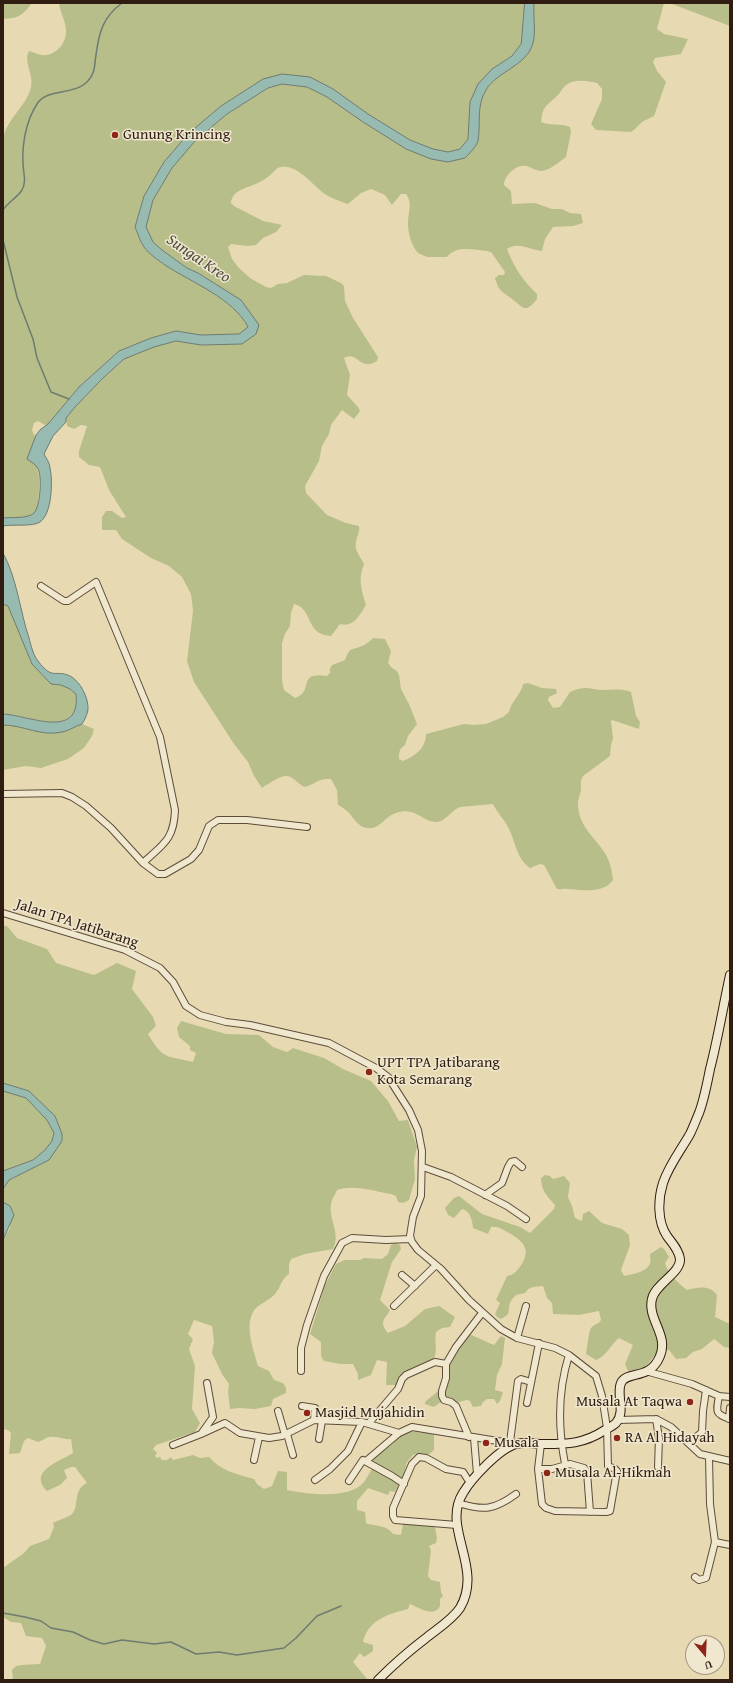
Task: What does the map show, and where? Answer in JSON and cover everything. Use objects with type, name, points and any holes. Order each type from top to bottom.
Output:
[{"type":"main road","points":[[378,1680],[400,1660],[452,1618],[461,1605],[466,1591],[467,1568],[456,1516],[458,1503],[462,1493],[477,1474],[513,1443],[561,1444],[586,1441],[607,1428],[618,1420],[619,1417],[621,1383],[627,1377],[649,1372],[661,1355],[663,1342],[651,1308],[651,1300],[658,1287],[678,1268],[680,1262],[677,1249],[666,1234],[661,1222],[660,1205],[663,1183],[675,1158],[691,1132],[699,1113],[714,1054],[730,975]]},
{"type":"street","points":[[41,586],[64,601],[68,601],[96,582],[160,737],[175,810],[174,820],[170,837],[143,863]]},
{"type":"street","points":[[3,794],[62,793],[72,797],[86,806],[111,828],[143,863],[158,874],[165,874],[191,859],[199,850],[209,826],[218,820],[247,820],[307,827]]},
{"type":"street","name":"Jalan TPA Jatibarang","points":[[3,913],[124,950],[160,968],[173,982],[186,1006],[200,1015],[226,1022],[257,1027],[329,1043],[376,1068],[388,1077],[409,1110],[418,1130],[420,1140],[423,1167],[421,1196],[413,1217],[410,1239]]},
{"type":"street","points":[[485,1195],[502,1184],[511,1162],[515,1161],[522,1167]]},
{"type":"street","points":[[423,1167],[451,1177],[526,1218]]},
{"type":"street","points":[[301,1371],[301,1348],[307,1325],[324,1276],[342,1243],[348,1239],[358,1238],[386,1240],[410,1239],[418,1250],[436,1265],[482,1313],[501,1329],[517,1338],[555,1348],[569,1355],[596,1376],[602,1396],[607,1428],[608,1466],[617,1471],[610,1511],[555,1511],[546,1508],[542,1504],[538,1469],[541,1444]]},
{"type":"street","points":[[394,1306],[436,1265]]},
{"type":"street","points":[[402,1275],[415,1286]]},
{"type":"street","points":[[517,1338],[526,1306]]},
{"type":"street","points":[[477,1474],[472,1437],[456,1406],[451,1402],[444,1400],[442,1396],[446,1364],[456,1347],[482,1313]]},
{"type":"street","points":[[527,1402],[539,1343]]},
{"type":"street","points":[[565,1464],[561,1444],[561,1396],[563,1374],[569,1355]]},
{"type":"street","points":[[315,1480],[330,1469],[348,1451],[365,1422],[398,1389],[402,1379],[435,1362],[446,1364]]},
{"type":"street","points":[[649,1372],[692,1384],[719,1396],[730,1397]]},
{"type":"street","points":[[349,1481],[362,1460],[366,1461],[405,1429],[417,1427],[513,1443],[518,1381],[521,1379],[531,1382]]},
{"type":"street","points":[[201,1434],[213,1417],[207,1383]]},
{"type":"street","points":[[689,1443],[702,1432],[706,1390]]},
{"type":"street","points":[[719,1396],[719,1416],[729,1419],[730,1408]]},
{"type":"street","points":[[302,1406],[315,1408],[314,1420]]},
{"type":"street","points":[[278,1411],[294,1456]]},
{"type":"street","points":[[618,1420],[656,1419],[671,1427],[700,1454],[730,1461]]},
{"type":"street","points":[[656,1419],[659,1438],[658,1467]]},
{"type":"street","points":[[173,1445],[225,1423],[240,1433],[268,1438],[286,1434],[314,1420],[365,1422],[399,1433]]},
{"type":"street","points":[[319,1439],[322,1421]]},
{"type":"street","points":[[254,1460],[258,1437]]},
{"type":"street","points":[[457,1525],[395,1520],[393,1516],[393,1508],[412,1464],[419,1457],[426,1458],[446,1469],[463,1472],[470,1483]]},
{"type":"street","points":[[695,1578],[699,1580],[706,1578],[715,1542],[710,1504],[709,1457]]},
{"type":"street","points":[[366,1461],[404,1484]]},
{"type":"street","points":[[538,1469],[552,1469],[565,1464],[576,1465],[586,1470],[590,1512]]},
{"type":"street","points":[[458,1503],[484,1509],[504,1503],[516,1494]]},
{"type":"street","points":[[715,1542],[730,1545]]},
{"type":"green space","points":[[3,3],[32,3],[20,16],[3,19]]},
{"type":"green space","points":[[59,3],[525,3],[521,44],[512,56],[492,69],[470,102],[468,139],[460,149],[448,152],[433,149],[410,140],[368,114],[333,89],[263,79],[221,106],[188,134],[164,162],[144,196],[135,227],[146,250],[165,265],[223,300],[242,317],[248,328],[239,334],[201,335],[176,331],[151,338],[119,351],[79,387],[48,424],[45,425],[38,421],[34,423],[32,430],[36,439],[31,448],[39,479],[37,509],[33,514],[27,517],[3,518],[4,135],[10,122],[26,100],[31,87],[32,82],[27,59],[29,51],[41,55],[50,54],[58,50],[65,38],[66,29]]},
{"type":"green space","points":[[534,3],[664,3],[657,29],[664,34],[688,39],[681,54],[655,58],[653,62],[657,71],[666,82],[654,116],[642,122],[631,132],[596,130],[591,124],[602,99],[602,89],[597,83],[580,81],[572,82],[564,87],[545,107],[541,122],[570,127],[571,132],[566,157],[551,168],[544,171],[526,166],[518,167],[511,171],[506,178],[504,185],[511,191],[512,204],[535,203],[552,209],[562,209],[570,213],[581,214],[583,223],[573,226],[553,227],[545,239],[542,251],[520,246],[507,249],[519,273],[537,294],[537,299],[530,307],[522,307],[500,289],[495,278],[499,275],[504,275],[505,272],[491,252],[466,249],[451,253],[447,257],[427,257],[418,253],[413,246],[409,235],[408,223],[410,204],[406,194],[401,194],[392,205],[385,195],[371,189],[361,193],[348,204],[328,196],[305,176],[287,167],[276,169],[271,175],[262,181],[239,191],[232,199],[231,203],[263,221],[282,225],[276,232],[263,238],[256,245],[247,246],[231,244],[228,247],[232,259],[238,267],[250,278],[266,287],[271,288],[278,284],[287,283],[304,275],[326,276],[341,283],[344,286],[345,301],[353,318],[378,357],[377,361],[371,364],[362,363],[356,358],[349,356],[344,358],[350,375],[347,395],[360,411],[354,419],[342,410],[331,425],[329,434],[322,446],[319,461],[305,486],[306,493],[327,515],[346,523],[359,526],[356,545],[357,551],[364,564],[361,574],[361,584],[366,605],[356,620],[345,625],[340,624],[331,636],[323,635],[317,631],[300,606],[294,604],[291,613],[290,626],[282,643],[282,680],[284,690],[295,698],[301,695],[307,682],[312,676],[327,676],[330,673],[332,665],[345,660],[351,650],[368,643],[373,638],[385,639],[391,651],[388,663],[397,671],[399,675],[401,689],[417,724],[408,736],[405,745],[400,751],[399,759],[403,761],[412,757],[419,751],[426,739],[426,734],[464,724],[486,724],[503,717],[509,712],[523,684],[528,683],[542,688],[556,689],[557,693],[549,697],[548,700],[553,708],[560,707],[570,692],[580,689],[587,688],[631,692],[636,716],[640,722],[639,729],[612,720],[613,738],[610,756],[583,776],[581,781],[581,791],[578,803],[581,818],[587,830],[605,853],[613,880],[604,887],[592,890],[557,889],[544,865],[540,864],[530,868],[525,864],[519,855],[505,821],[493,804],[460,807],[454,810],[443,820],[437,822],[432,822],[414,813],[403,811],[392,815],[375,827],[367,828],[359,824],[347,811],[338,805],[337,790],[331,779],[322,780],[304,787],[290,777],[283,776],[262,788],[254,776],[248,762],[234,744],[194,682],[187,661],[193,611],[191,594],[182,577],[169,566],[151,558],[122,539],[116,530],[102,530],[102,517],[106,511],[112,511],[122,518],[126,517],[109,490],[100,467],[89,465],[79,457],[79,451],[87,426],[81,425],[74,429],[67,426],[66,418],[103,378],[124,359],[154,347],[176,341],[201,345],[242,344],[256,334],[241,300],[198,273],[187,268],[162,250],[153,242],[145,226],[153,200],[172,168],[195,141],[227,114],[268,88],[282,84],[307,87],[327,97],[406,149],[465,158],[479,116],[480,104],[486,89],[498,76],[518,63],[533,43]]},
{"type":"green space","points":[[666,3],[730,3],[730,26],[672,4]]},
{"type":"green space","points":[[3,604],[8,606],[32,664],[51,684],[61,685],[70,689],[76,694],[75,708],[70,717],[62,721],[51,722],[3,714]]},
{"type":"green space","points":[[82,724],[94,729],[92,736],[84,748],[68,759],[41,768],[26,766],[3,770],[3,725],[10,725],[40,732],[55,733],[65,731]]},
{"type":"green space","points":[[3,925],[8,927],[17,938],[47,949],[56,963],[94,975],[117,963],[136,971],[132,989],[153,1017],[156,1026],[148,1034],[153,1043],[166,1056],[193,1062],[196,1053],[190,1050],[190,1046],[179,1037],[177,1028],[181,1021],[226,1034],[259,1035],[273,1047],[287,1052],[293,1048],[324,1058],[343,1069],[371,1081],[388,1101],[399,1121],[408,1120],[417,1147],[414,1160],[415,1179],[409,1200],[403,1203],[398,1202],[396,1196],[391,1194],[357,1188],[343,1188],[337,1190],[332,1199],[331,1205],[336,1238],[333,1249],[305,1254],[291,1259],[289,1264],[289,1274],[284,1278],[275,1294],[255,1309],[252,1315],[250,1322],[250,1338],[258,1366],[269,1371],[274,1380],[283,1383],[286,1388],[286,1393],[273,1399],[271,1406],[255,1409],[230,1409],[228,1392],[229,1384],[222,1374],[212,1353],[214,1342],[212,1326],[194,1320],[188,1334],[193,1339],[189,1349],[195,1366],[192,1409],[200,1423],[195,1432],[156,1445],[153,1449],[157,1453],[155,1456],[157,1458],[160,1457],[162,1460],[167,1460],[171,1457],[173,1460],[193,1455],[200,1458],[209,1457],[224,1469],[235,1474],[254,1479],[257,1484],[264,1489],[272,1486],[278,1471],[287,1472],[287,1490],[327,1494],[357,1488],[364,1482],[374,1465],[375,1463],[372,1459],[393,1444],[400,1435],[408,1431],[434,1434],[434,1450],[428,1455],[419,1453],[413,1455],[407,1462],[403,1477],[395,1492],[390,1491],[388,1495],[368,1488],[357,1501],[357,1510],[365,1512],[366,1523],[384,1527],[393,1534],[401,1535],[403,1524],[421,1524],[435,1527],[437,1538],[436,1543],[429,1546],[431,1550],[428,1576],[431,1580],[440,1582],[443,1596],[440,1599],[440,1606],[437,1610],[430,1612],[410,1604],[408,1609],[386,1616],[374,1623],[369,1628],[363,1642],[373,1645],[373,1651],[364,1657],[360,1653],[353,1662],[368,1680],[13,1680],[12,1670],[16,1666],[40,1664],[46,1646],[42,1638],[26,1636],[21,1623],[11,1622],[3,1617],[3,1568],[24,1553],[30,1546],[49,1539],[54,1527],[53,1523],[71,1515],[74,1511],[79,1490],[87,1483],[75,1467],[71,1467],[64,1470],[67,1478],[60,1485],[47,1491],[42,1484],[41,1478],[43,1472],[54,1463],[73,1453],[71,1439],[50,1437],[38,1442],[28,1438],[24,1441],[20,1453],[9,1454],[11,1433],[8,1430],[3,1429],[3,1240],[10,1228],[10,1206],[3,1202],[3,1189],[9,1180],[24,1172],[62,1141],[29,1091],[3,1083]]},
{"type":"green space","points":[[3,1091],[26,1098],[47,1120],[54,1133],[52,1141],[45,1150],[33,1160],[3,1171]]},
{"type":"green space","points":[[545,1175],[550,1176],[553,1179],[564,1176],[570,1183],[568,1197],[575,1218],[582,1221],[583,1214],[589,1211],[602,1223],[622,1229],[629,1235],[630,1245],[621,1270],[624,1276],[646,1269],[649,1266],[650,1254],[661,1247],[669,1257],[665,1263],[668,1271],[687,1290],[707,1288],[714,1292],[717,1295],[715,1317],[730,1324],[730,1348],[724,1347],[714,1339],[702,1349],[693,1352],[686,1358],[676,1359],[669,1350],[658,1351],[644,1369],[628,1371],[625,1364],[633,1345],[619,1338],[606,1353],[596,1360],[586,1354],[590,1329],[601,1320],[599,1311],[579,1315],[553,1314],[552,1303],[547,1298],[543,1286],[532,1287],[525,1293],[516,1295],[510,1302],[508,1314],[501,1319],[497,1317],[495,1314],[500,1303],[496,1300],[507,1276],[515,1272],[523,1262],[526,1252],[525,1248],[515,1236],[498,1228],[491,1227],[488,1234],[473,1228],[470,1217],[465,1210],[462,1209],[454,1218],[448,1215],[445,1208],[454,1198],[459,1196],[482,1214],[520,1227],[530,1233],[554,1209],[555,1205],[547,1196],[542,1186],[541,1178]]},
{"type":"green space","points":[[395,1243],[400,1245],[401,1249],[392,1262],[380,1300],[390,1310],[383,1321],[385,1329],[388,1333],[405,1326],[425,1309],[439,1306],[455,1317],[450,1327],[442,1328],[436,1332],[436,1349],[432,1362],[401,1385],[386,1385],[387,1362],[377,1360],[371,1375],[358,1380],[358,1374],[353,1364],[340,1364],[324,1361],[321,1356],[321,1342],[310,1334],[325,1285],[336,1264],[344,1260],[360,1260],[364,1258],[382,1259],[388,1254],[391,1245]]},
{"type":"green space","points":[[469,1334],[494,1345],[501,1336],[505,1338],[502,1364],[497,1375],[495,1390],[503,1392],[500,1401],[497,1404],[494,1399],[487,1399],[481,1406],[473,1407],[470,1401],[467,1400],[455,1403],[442,1401],[434,1407],[425,1404],[425,1402],[445,1385],[449,1365],[449,1351],[459,1339]]},
{"type":"water","points":[[525,3],[534,3],[534,34],[530,51],[518,63],[491,83],[486,90],[480,108],[478,141],[465,158],[448,162],[431,159],[406,149],[327,97],[307,87],[282,84],[268,88],[227,114],[195,141],[172,168],[153,200],[146,227],[153,242],[162,250],[187,268],[198,273],[241,300],[259,325],[256,334],[242,344],[201,345],[176,341],[154,347],[124,359],[75,407],[66,418],[66,422],[53,436],[44,454],[49,464],[51,474],[51,497],[44,518],[37,524],[3,526],[3,518],[28,516],[36,510],[40,491],[39,471],[34,464],[27,459],[36,435],[48,424],[79,387],[119,351],[151,338],[176,331],[201,335],[239,334],[248,327],[241,317],[222,299],[165,265],[146,250],[135,227],[144,196],[164,162],[188,134],[221,106],[263,79],[282,74],[310,77],[333,89],[368,114],[410,140],[433,149],[448,152],[460,149],[468,139],[470,102],[478,84],[492,69],[512,56],[521,44]]},
{"type":"water","points":[[3,553],[12,573],[32,650],[36,659],[47,671],[51,673],[65,674],[74,678],[83,690],[87,700],[88,710],[82,724],[67,731],[47,733],[3,725],[3,714],[38,721],[62,721],[70,717],[75,708],[76,694],[70,689],[61,685],[51,684],[32,664],[8,606],[3,604]]},
{"type":"water","points":[[3,1083],[29,1091],[55,1116],[62,1134],[62,1141],[49,1160],[9,1180],[3,1189],[3,1171],[33,1160],[45,1150],[52,1141],[54,1133],[47,1120],[26,1098],[3,1091]]},
{"type":"water","points":[[3,1202],[10,1206],[14,1215],[3,1240]]},
{"type":"waterway","points":[[3,210],[20,193],[23,187],[25,180],[23,166],[24,140],[27,125],[37,104],[42,98],[74,89],[88,81],[94,71],[99,39],[103,26],[110,14],[122,3]]},
{"type":"waterway","points":[[3,240],[17,297],[33,339],[37,358],[51,392],[69,399]]},
{"type":"waterway","points":[[3,1613],[41,1621],[51,1628],[73,1632],[90,1640],[104,1644],[122,1640],[154,1644],[171,1642],[196,1654],[219,1652],[237,1655],[284,1648],[317,1616],[341,1606]]},
{"type":"place","name":"Gunung Krincing","points":[[115,135]]},
{"type":"place","name":"UPT TPA Jatibarang Kota Semarang","points":[[369,1072]]},
{"type":"place","name":"Musala At Taqwa","points":[[690,1402]]},
{"type":"place","name":"Masjid Mujahidin","points":[[307,1413]]},
{"type":"place","name":"RA Al Hidayah","points":[[617,1438]]},
{"type":"place","name":"Musala","points":[[486,1443]]},
{"type":"place","name":"Musala Al-Hikmah","points":[[547,1473]]},
{"type":"water label","name":"Sungai Kreo","points":[[198,259]]}]
